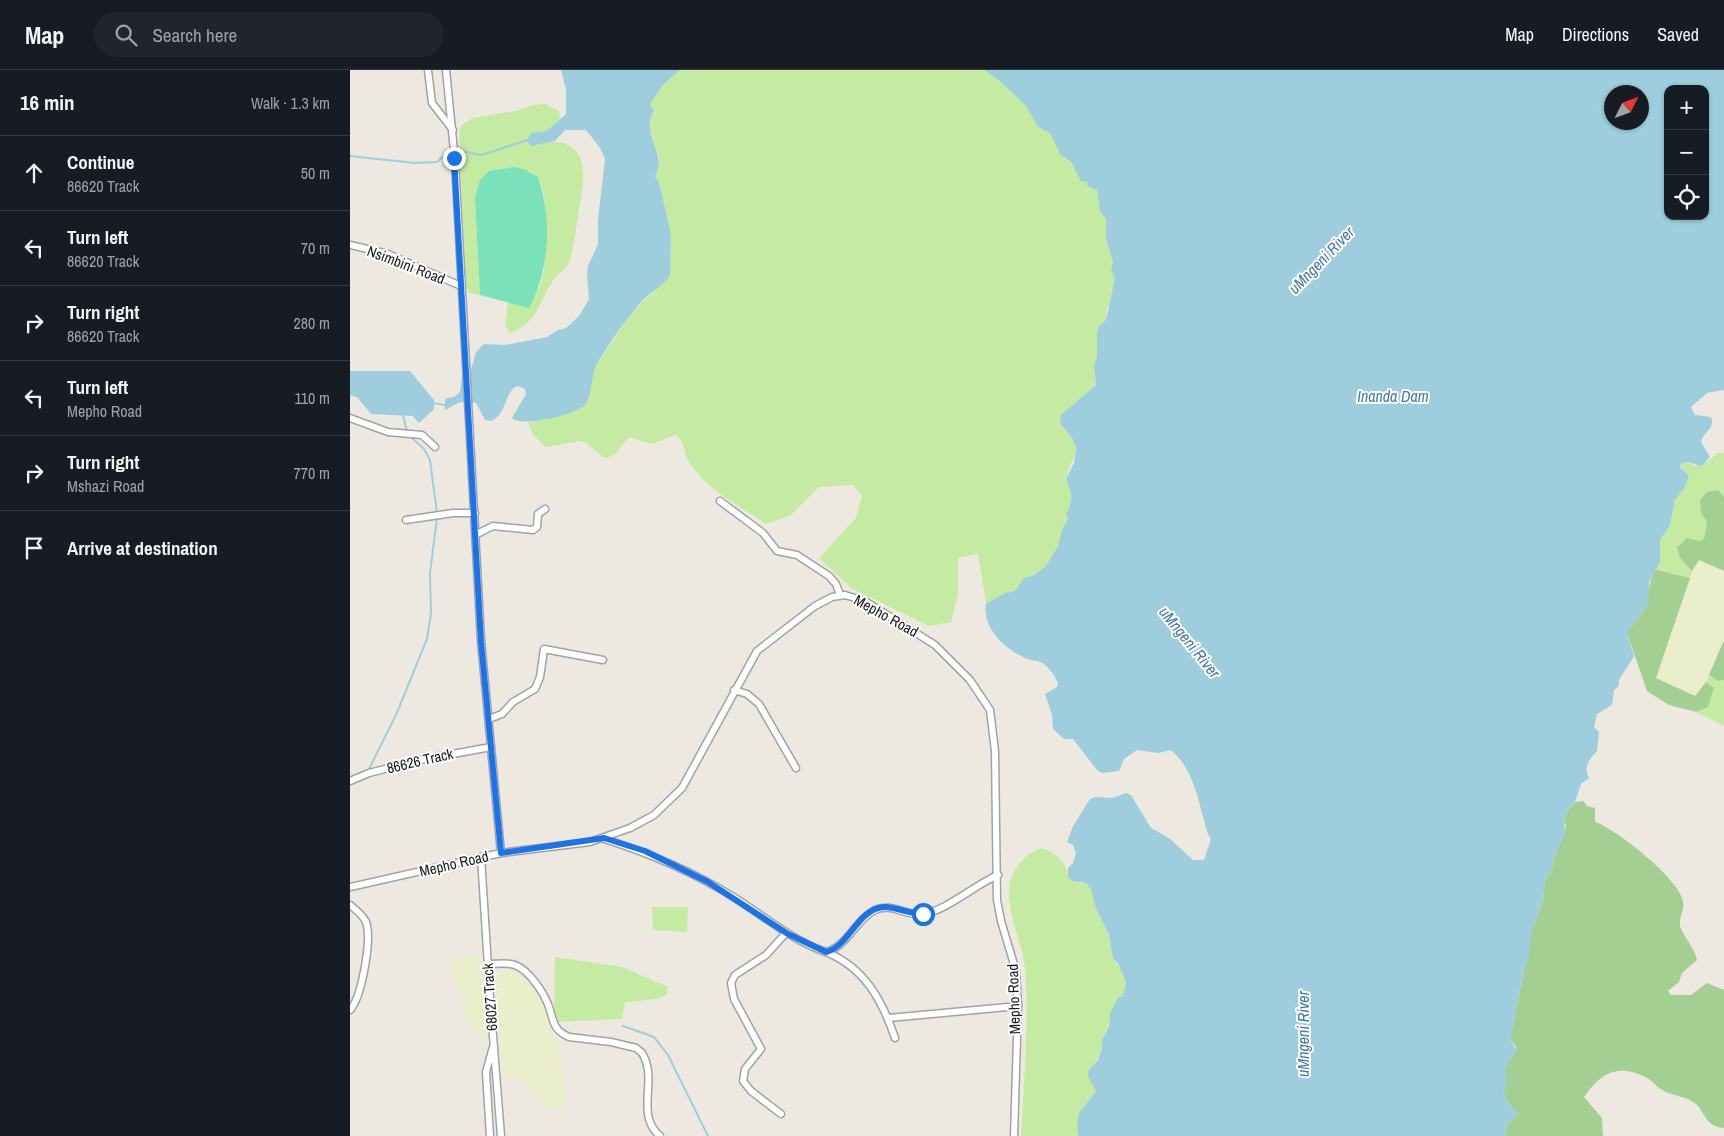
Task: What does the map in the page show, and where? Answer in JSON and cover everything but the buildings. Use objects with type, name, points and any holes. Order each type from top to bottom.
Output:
[{"type":"street","points":[[428,70],[432,104],[453,130]]},
{"type":"street","points":[[446,70],[453,130],[469,426],[476,513],[481,642],[501,853]]},
{"type":"street","name":"Nsimbini Road","points":[[350,245],[388,254],[461,286]]},
{"type":"street","points":[[350,418],[388,432],[422,435],[435,447]]},
{"type":"street","points":[[720,501],[762,533],[777,551],[797,555],[830,576],[836,584],[840,595]]},
{"type":"street","points":[[477,534],[493,526],[533,530],[537,527],[538,514],[545,509]]},
{"type":"street","points":[[406,520],[453,513],[476,513]]},
{"type":"street","name":"Mepho Road","points":[[350,887],[501,853],[604,838],[654,815],[682,788],[749,662],[763,645],[815,606],[840,595],[865,601],[924,637],[970,680],[983,696],[990,710],[994,729],[998,900],[1016,971],[1018,1006],[1014,1136]]},
{"type":"street","points":[[489,718],[502,714],[513,702],[535,688],[540,677],[544,649],[603,660]]},
{"type":"street","points":[[734,690],[747,694],[758,704],[796,768]]},
{"type":"street","name":"86626 Track","points":[[350,781],[369,773],[425,759],[491,747]]},
{"type":"street","points":[[604,838],[645,851],[708,882],[786,933],[841,958],[870,983],[896,1038]]},
{"type":"street","name":"68027 Track","points":[[481,857],[501,1136]]},
{"type":"street","points":[[826,952],[840,945],[866,916],[876,910],[884,907],[923,914],[998,874]]},
{"type":"street","points":[[350,906],[360,912],[367,928],[361,984],[357,999],[350,1010]]},
{"type":"street","points":[[780,1114],[746,1086],[743,1081],[745,1069],[761,1049],[734,999],[731,983],[735,975],[766,955],[786,933]]},
{"type":"street","points":[[488,964],[506,963],[522,970],[544,997],[554,1027],[561,1034],[569,1037],[628,1045],[642,1053],[650,1078],[647,1112],[652,1130],[660,1136]]},
{"type":"street","points":[[888,1018],[1018,1006]]},
{"type":"street","points":[[490,1136],[486,1072],[494,1046]]},
{"type":"green space","points":[[680,70],[985,70],[1026,106],[1038,127],[1050,133],[1056,145],[1076,170],[1079,177],[1088,182],[1087,186],[1097,190],[1100,211],[1106,219],[1106,239],[1113,262],[1111,269],[1115,278],[1112,303],[1107,307],[1106,320],[1097,332],[1097,357],[1094,364],[1096,384],[1070,407],[1062,425],[1075,447],[1074,457],[1066,479],[1071,490],[1072,505],[1058,546],[1046,566],[1034,575],[1027,577],[1015,591],[1005,593],[986,604],[978,554],[958,558],[958,593],[951,622],[929,626],[851,588],[819,558],[856,518],[862,496],[853,485],[819,487],[790,516],[766,524],[724,497],[705,481],[689,462],[683,445],[676,435],[651,444],[629,437],[614,455],[605,458],[580,441],[546,447],[534,436],[528,423],[548,419],[589,400],[591,376],[598,363],[631,313],[670,276],[671,234],[659,182],[655,176],[659,158],[650,128],[652,107],[649,104],[663,85]]},
{"type":"green space","points":[[545,104],[559,111],[560,120],[547,131],[540,131],[549,143],[565,144],[577,152],[583,170],[582,192],[573,250],[567,266],[550,286],[538,310],[528,323],[509,333],[505,325],[508,302],[529,307],[541,283],[546,245],[544,197],[537,177],[526,170],[508,168],[489,171],[475,198],[480,295],[469,293],[466,286],[459,132],[461,126],[472,118]]},
{"type":"green space","points":[[515,167],[526,170],[538,177],[547,226],[545,261],[536,293],[529,308],[480,295],[475,198],[480,180],[489,171]]},
{"type":"green space","points":[[1717,453],[1724,453],[1724,497],[1718,490],[1701,513],[1707,522],[1704,539],[1700,541],[1689,538],[1679,544],[1680,558],[1692,571],[1690,578],[1654,569],[1660,562],[1660,540],[1670,525],[1675,500],[1689,475],[1680,468],[1681,464],[1687,462],[1695,466],[1707,462]]},
{"type":"green space","points":[[1718,490],[1724,497],[1724,571],[1699,560],[1692,571],[1680,558],[1677,547],[1687,538],[1700,541],[1704,539],[1707,522],[1701,513],[1700,500],[1707,492]]},
{"type":"green space","points":[[1699,560],[1724,571],[1724,640],[1706,682],[1695,696],[1656,679],[1692,571]]},
{"type":"green space","points":[[1654,569],[1690,578],[1656,678],[1695,696],[1706,682],[1714,688],[1708,707],[1696,712],[1669,705],[1647,691],[1628,636],[1628,630],[1648,605],[1648,590]]},
{"type":"green space","points":[[1724,640],[1724,680],[1718,681],[1709,675]]},
{"type":"green space","points":[[1709,675],[1718,681],[1724,680],[1724,726],[1696,712],[1708,706],[1714,688],[1706,682]]},
{"type":"green space","points":[[1583,801],[1587,806],[1595,808],[1595,822],[1617,834],[1646,856],[1660,869],[1680,893],[1683,902],[1680,918],[1681,929],[1697,960],[1682,973],[1679,982],[1668,991],[1671,995],[1691,995],[1707,983],[1724,990],[1724,1128],[1717,1127],[1708,1121],[1697,1105],[1690,1100],[1664,1091],[1639,1074],[1620,1071],[1612,1072],[1598,1081],[1584,1097],[1602,1118],[1603,1136],[1505,1136],[1507,1124],[1519,1113],[1512,1109],[1503,1093],[1506,1086],[1506,1066],[1516,1048],[1511,1040],[1511,1034],[1531,933],[1543,899],[1545,880],[1552,870],[1553,859],[1566,827],[1564,820],[1567,812],[1575,802]]},
{"type":"green space","points":[[1042,848],[1060,859],[1068,877],[1079,883],[1086,883],[1091,890],[1096,909],[1109,935],[1113,959],[1120,967],[1126,982],[1123,996],[1102,1040],[1102,1049],[1094,1066],[1096,1091],[1084,1106],[1077,1124],[1078,1136],[1021,1136],[1026,1052],[1025,968],[1013,920],[1009,890],[1012,876],[1019,864],[1029,854]]},
{"type":"green space","points":[[652,907],[688,907],[687,932],[653,930]]},
{"type":"green space","points":[[481,955],[483,957],[478,971],[483,981],[487,1030],[482,1036],[475,1033],[466,1018],[463,1007],[472,998],[459,993],[455,987],[451,963],[451,960],[456,958]]},
{"type":"green space","points":[[555,957],[622,967],[668,987],[667,995],[657,999],[625,1002],[622,1019],[554,1022]]},
{"type":"green space","points":[[507,971],[516,973],[526,981],[542,1001],[549,1020],[551,1034],[558,1042],[565,1098],[564,1105],[558,1109],[545,1107],[541,1095],[533,1094],[524,1078],[505,1079],[497,994],[498,974]]},
{"type":"water","points":[[561,70],[680,70],[663,85],[650,104],[654,111],[650,127],[658,160],[655,176],[659,182],[671,234],[670,276],[644,299],[607,347],[595,369],[589,398],[584,406],[578,410],[548,419],[526,422],[518,421],[512,418],[526,394],[525,389],[518,386],[510,393],[500,413],[491,421],[485,420],[476,403],[460,402],[445,410],[445,401],[447,398],[454,397],[460,392],[462,374],[471,370],[476,352],[484,344],[505,345],[547,337],[558,330],[566,328],[579,316],[589,299],[587,274],[588,266],[598,244],[598,219],[605,159],[600,148],[586,130],[565,130],[555,141],[531,146],[527,140],[531,133],[547,131],[566,114],[566,90]]},
{"type":"water","name":"Inanda Dam","points":[[985,70],[1724,70],[1724,390],[1707,393],[1691,407],[1695,415],[1711,417],[1711,428],[1701,442],[1710,457],[1702,466],[1687,462],[1681,464],[1680,468],[1689,475],[1685,487],[1675,500],[1670,525],[1660,540],[1660,562],[1649,582],[1648,605],[1628,630],[1628,637],[1634,656],[1619,680],[1619,686],[1614,690],[1612,705],[1597,714],[1594,727],[1599,732],[1597,751],[1589,760],[1587,774],[1589,778],[1581,784],[1575,802],[1567,812],[1564,820],[1565,833],[1553,859],[1552,870],[1545,880],[1543,899],[1531,933],[1528,959],[1523,972],[1513,1024],[1511,1040],[1516,1051],[1506,1066],[1506,1086],[1503,1093],[1512,1109],[1519,1113],[1507,1124],[1505,1136],[1078,1136],[1077,1124],[1079,1113],[1096,1091],[1088,1077],[1089,1070],[1098,1060],[1102,1049],[1102,1040],[1109,1026],[1110,1013],[1118,998],[1123,996],[1126,982],[1118,963],[1113,959],[1109,935],[1096,909],[1091,890],[1086,883],[1072,881],[1068,877],[1068,868],[1073,863],[1076,853],[1073,845],[1067,842],[1073,826],[1090,799],[1095,797],[1112,798],[1126,793],[1131,795],[1151,828],[1169,838],[1193,860],[1204,860],[1211,839],[1207,832],[1188,772],[1184,764],[1171,750],[1158,753],[1137,750],[1124,759],[1119,771],[1102,773],[1097,770],[1073,739],[1064,739],[1053,729],[1052,715],[1045,694],[1057,687],[1058,683],[1051,671],[1043,663],[1027,659],[1009,649],[996,636],[987,621],[986,604],[1005,593],[1015,591],[1024,578],[1034,575],[1046,566],[1058,546],[1062,529],[1068,519],[1066,515],[1071,497],[1066,479],[1074,463],[1076,448],[1072,438],[1060,423],[1061,415],[1096,385],[1094,364],[1097,357],[1097,332],[1099,326],[1106,320],[1115,279],[1111,269],[1113,262],[1106,239],[1106,219],[1100,211],[1097,190],[1087,186],[1088,182],[1081,181],[1071,162],[1060,154],[1050,133],[1038,127],[1026,106]]},
{"type":"water","points":[[350,371],[410,371],[434,400],[434,409],[419,423],[413,416],[371,414],[357,397],[350,395]]},
{"type":"waterway","points":[[460,151],[482,155],[527,140]]},
{"type":"waterway","points":[[350,156],[415,163],[437,162],[449,151]]},
{"type":"waterway","points":[[432,403],[445,405]]},
{"type":"waterway","points":[[403,415],[407,432]]},
{"type":"waterway","points":[[410,436],[424,449],[430,460],[437,513]]},
{"type":"waterway","points":[[369,769],[396,715],[427,639],[431,613],[430,573],[437,518]]},
{"type":"waterway","points":[[623,1026],[654,1037],[668,1055],[708,1136]]},
{"type":"route","points":[[454,158],[477,534],[481,642],[501,853],[590,842],[604,838],[645,851],[708,882],[788,934],[826,952],[834,950],[840,945],[866,916],[876,910],[884,907],[923,914]]},
{"type":"water label","name":"uMngeni River","points":[[1321,260]]},
{"type":"water label","name":"uMngeni River","points":[[1190,642]]},
{"type":"water label","name":"uMngeni River","points":[[1303,1034]]}]
